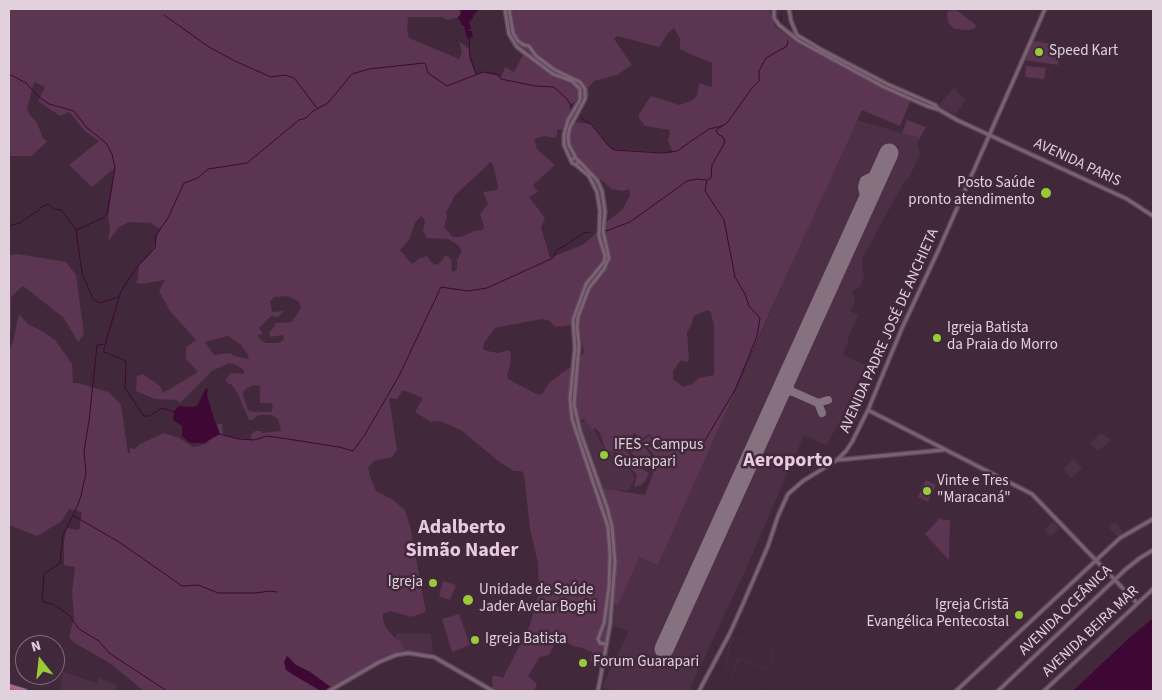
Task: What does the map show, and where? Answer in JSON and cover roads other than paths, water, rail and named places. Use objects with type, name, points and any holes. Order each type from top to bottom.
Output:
[{"type":"main road","points":[[9,686],[25,691]]},
{"type":"street","points":[[505,9],[508,34],[514,44],[553,74],[572,81],[580,89],[580,100],[568,120],[564,135],[564,145],[573,164],[589,176],[598,192],[600,211],[599,236],[605,256],[604,262],[586,284],[573,320],[575,348],[570,399],[572,419],[608,527],[610,554],[609,587],[602,633],[598,637],[601,644],[606,644]]},
{"type":"street","points":[[509,9],[513,33],[516,39],[524,46],[528,46],[536,56],[551,68],[575,78],[585,89],[585,99],[570,127],[569,145],[575,157],[596,180],[602,191],[605,212],[603,231],[610,258],[589,288],[578,317],[576,326],[579,345],[574,404],[578,424],[608,507],[616,562],[610,626],[598,691]]},
{"type":"street","points":[[774,9],[774,18],[779,25],[799,41],[884,87],[926,106],[938,109]]},
{"type":"street","points":[[789,9],[794,30],[798,36],[854,68],[935,105],[938,109]]},
{"type":"street","name":"AVENIDA PADRE JOSÉ DE ANCHIETA","points":[[699,691],[743,604],[785,499],[803,481],[837,460],[852,442],[868,410],[902,328],[1045,9]]},
{"type":"street","points":[[521,51],[524,46]]},
{"type":"street","points":[[526,54],[531,49]]},
{"type":"street","name":"AVENIDA PARIS","points":[[938,109],[957,120],[1126,199],[1153,216]]},
{"type":"street","points":[[571,161],[575,157]]},
{"type":"street","points":[[576,165],[579,161]]},
{"type":"street","points":[[868,410],[1032,494],[1137,603]]},
{"type":"street","points":[[837,460],[945,450]]},
{"type":"street","points":[[956,691],[1120,538],[1153,519]]},
{"type":"street","name":"AVENIDA OCEÂNICA","points":[[998,691],[1135,561],[1153,550]]},
{"type":"street","name":"AVENIDA BEIRA MAR","points":[[1044,691],[1153,588]]},
{"type":"street","points":[[329,691],[379,662],[396,655],[408,653],[434,657],[493,691]]},
{"type":"waterway","points":[[164,15],[209,47],[235,61],[271,77],[285,75],[294,78],[317,108]]},
{"type":"waterway","points":[[781,16],[781,21]]},
{"type":"waterway","points":[[469,37],[470,57],[476,74]]},
{"type":"waterway","points":[[690,447],[701,447],[735,390],[757,336],[760,318],[749,306],[745,294],[735,277],[724,220],[705,191],[707,180],[711,178],[712,165],[725,142],[716,130],[727,123],[759,81],[759,71],[766,58],[787,46],[788,41]]},
{"type":"waterway","points":[[175,412],[162,408],[149,416],[144,416],[125,388],[126,361],[104,352],[104,348],[121,291],[137,267],[155,248],[156,235],[168,218],[184,183],[198,178],[208,169],[247,163],[299,120],[306,118],[313,111],[328,103],[352,74],[369,69],[424,63],[428,73],[447,86],[483,72],[496,74],[501,79],[535,86],[554,87],[566,98],[573,108]]},
{"type":"waterway","points":[[9,74],[26,83],[39,97],[49,104],[74,111],[86,127],[106,143],[112,154],[115,168],[107,214],[103,218],[76,230]]},
{"type":"waterway","points":[[581,118],[592,125],[614,150],[662,153],[677,151],[709,129],[722,126]]},
{"type":"waterway","points":[[606,231],[630,222],[687,181],[706,180]]},
{"type":"waterway","points":[[9,226],[20,223],[48,204],[54,209],[61,210],[76,230],[82,273],[93,299],[100,303],[118,297]]},
{"type":"waterway","points":[[364,436],[399,376],[441,287],[468,291],[487,288],[553,258],[556,251],[584,233],[591,232]]},
{"type":"waterway","points":[[54,605],[42,601],[44,574],[60,563],[63,535],[81,496],[86,473],[84,451],[97,345],[104,344]]},
{"type":"waterway","points":[[219,434],[239,439],[254,440],[267,436],[275,437],[353,451],[363,437]]},
{"type":"waterway","points":[[74,516],[119,542],[182,586],[198,585],[218,593],[277,592]]},
{"type":"waterway","points":[[56,606],[69,615],[79,629],[99,641],[109,653],[167,691]]},
{"type":"place","name":"Speed Kart","points":[[1039,52]]},
{"type":"place","name":"Posto Saúde pronto atendimento","points":[[1046,193]]},
{"type":"place","name":"Igreja Batista da Praia do Morro","points":[[937,338]]},
{"type":"place","name":"IFES - Campus Guarapari","points":[[604,455]]},
{"type":"place","name":"Vinte e Tres \"Maracaná\"","points":[[927,491]]},
{"type":"place","name":"Igreja","points":[[433,583]]},
{"type":"place","name":"Unidade de Saúde Jader Avelar Boghi","points":[[468,600]]},
{"type":"place","name":"Igreja Cristã Evangélica Pentecostal","points":[[1019,615]]},
{"type":"place","name":"Igreja Batista","points":[[475,640]]},
{"type":"place","name":"Forum Guarapari","points":[[583,663]]},
{"type":"district","name":"Aeroporto","points":[[788,462]]},
{"type":"district","name":"Adalberto Simão Nader","points":[[462,540]]}]
